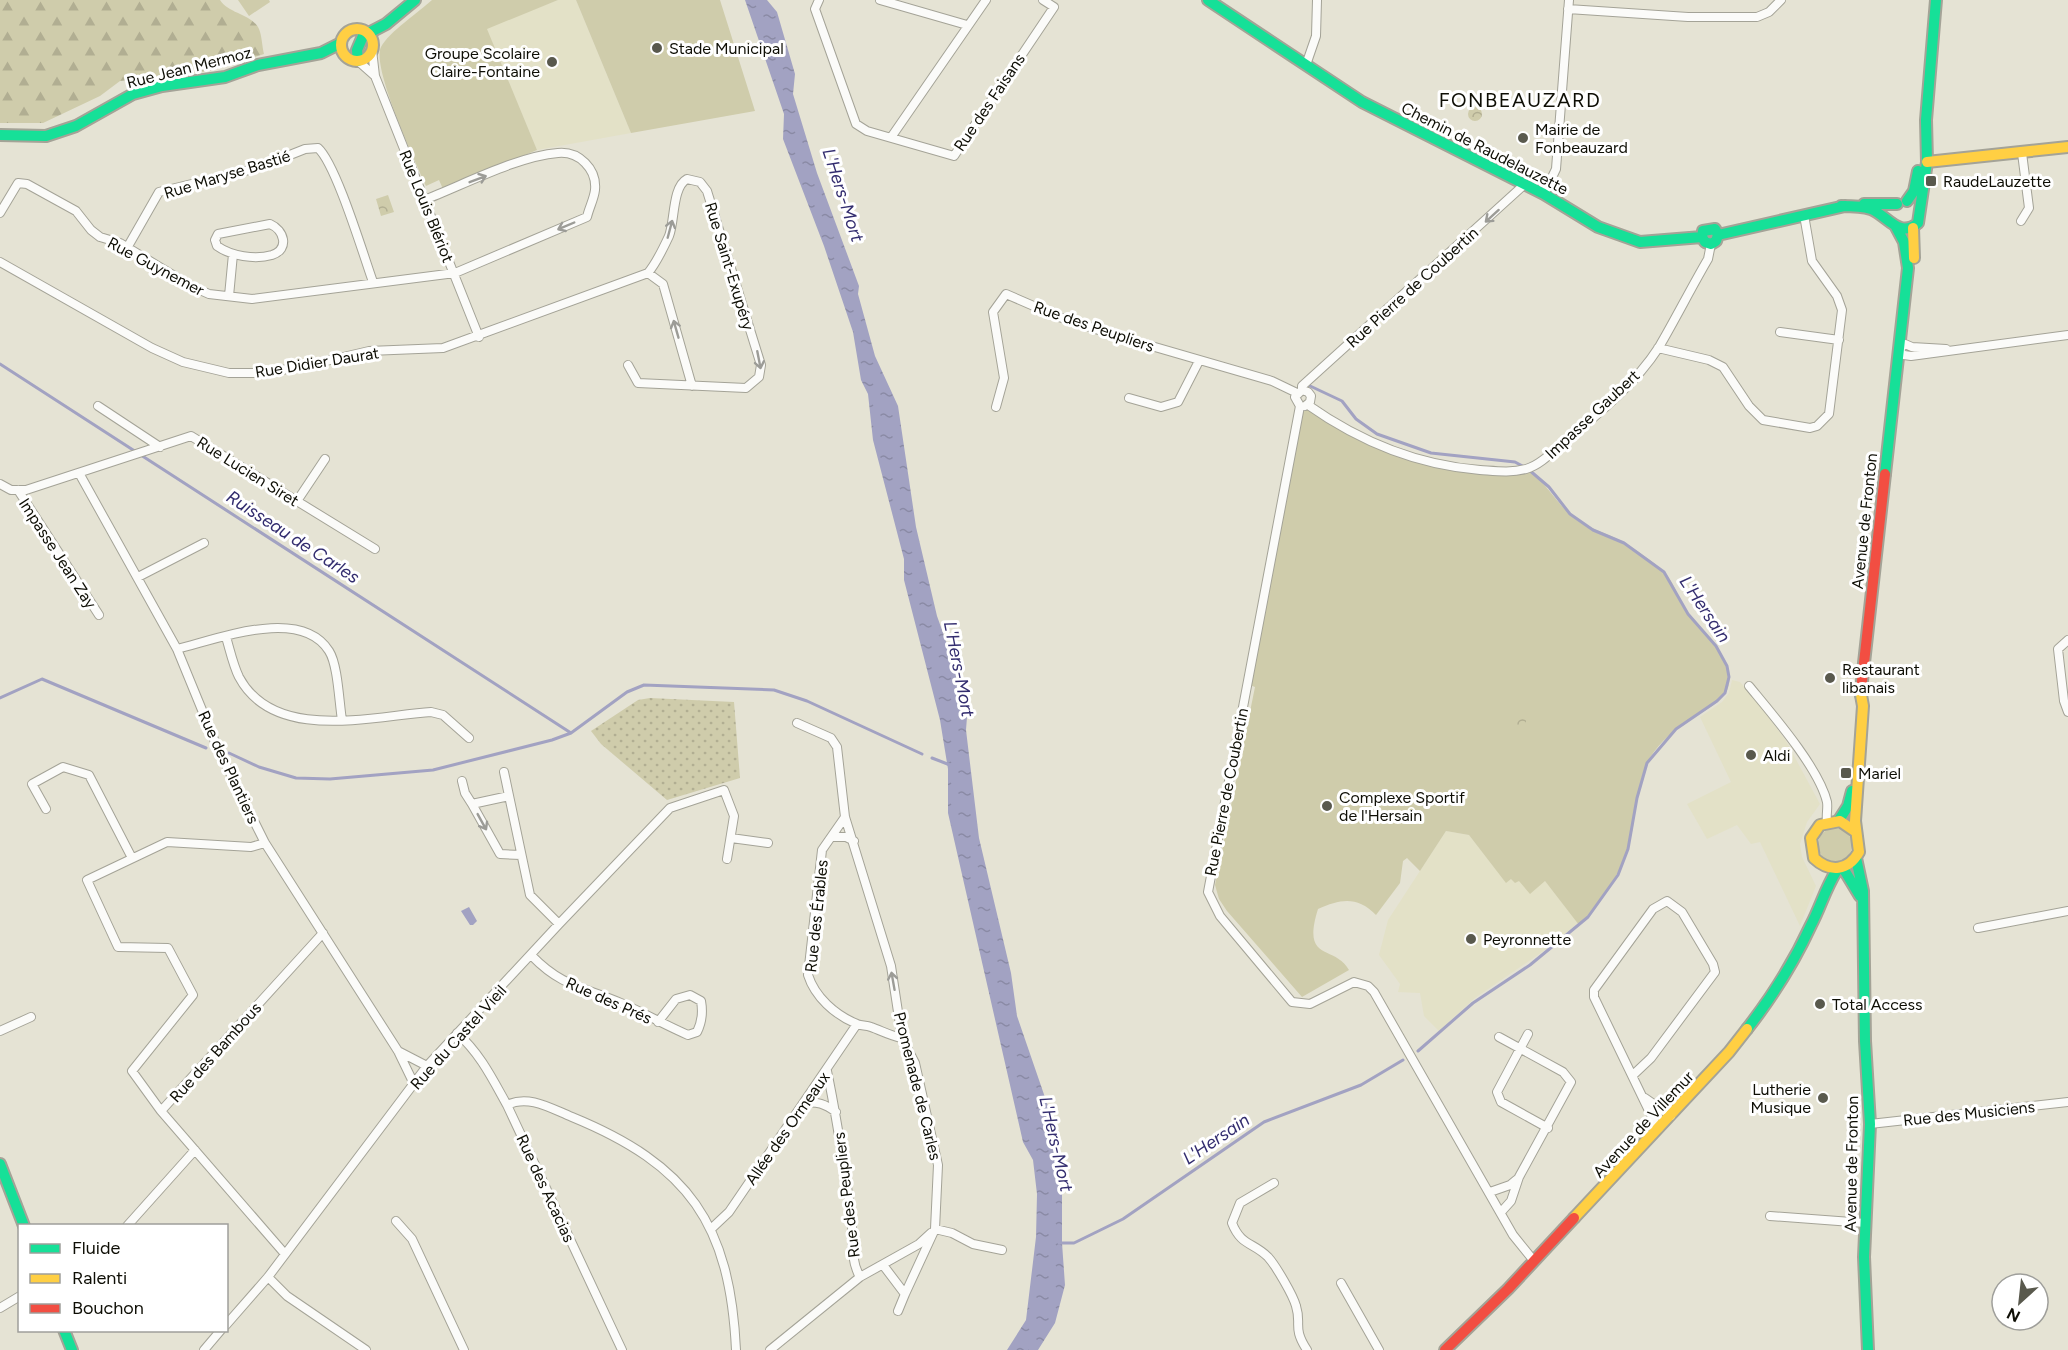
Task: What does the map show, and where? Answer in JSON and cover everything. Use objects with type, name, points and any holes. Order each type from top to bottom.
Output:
[{"type":"main road","points":[[396,16],[367,58],[358,62],[360,41],[367,33],[396,16],[416,0]]},
{"type":"main road","name":"Chemin de Raudelauzette","points":[[1208,0],[1362,102],[1525,184],[1598,227],[1628,240],[1663,242],[1710,238],[1841,207],[1902,203]]},
{"type":"main road","points":[[1926,120],[1926,162],[1919,220],[1913,228],[1903,230],[1895,226],[1891,214],[1914,191],[1918,178],[1926,120],[1936,0]]},
{"type":"main road","name":"Rue Jean Mermoz","points":[[0,135],[46,136],[76,126],[133,94],[162,86],[225,76],[258,65],[321,53],[341,43],[350,31],[359,29],[367,33]]},
{"type":"main road","points":[[367,33],[372,48]]},
{"type":"main road","points":[[341,43],[345,57]]},
{"type":"main road","name":"Rue Jean Mermoz","points":[[321,53],[358,62]]},
{"type":"main road","points":[[1926,162],[2068,147]]},
{"type":"main road","points":[[1902,203],[1919,210]]},
{"type":"main road","name":"Chemin de Raudelauzette","points":[[1841,207],[1870,209],[1895,226]]},
{"type":"main road","name":"Avenue de Fronton","points":[[1839,820],[1850,801],[1857,706],[1861,693],[1908,258],[1905,242],[1895,226]]},
{"type":"main road","name":"Avenue de Fronton","points":[[1899,350],[1914,265],[1913,228]]},
{"type":"main road","name":"Avenue de Fronton","points":[[1861,693],[1863,706],[1856,832],[1860,845],[1856,858],[1862,881],[1864,1041],[1870,1125],[1865,1223],[1868,1350]]},
{"type":"main road","points":[[1856,832],[1848,824],[1839,820],[1827,821],[1820,825],[1811,838],[1811,852],[1819,864],[1840,869],[1856,858]]},
{"type":"main road","name":"Avenue de Villemur","points":[[1819,864],[1824,890]]},
{"type":"main road","name":"Avenue de Fronton","points":[[1840,869],[1856,885],[1863,906]]},
{"type":"main road","name":"Avenue de Villemur","points":[[1445,1350],[1534,1261],[1722,1060],[1761,1011],[1793,961],[1813,922],[1824,890],[1840,869]]},
{"type":"main road","points":[[0,1164],[23,1224]]},
{"type":"main road","points":[[65,1332],[72,1350]]},
{"type":"street","points":[[819,0],[815,9],[856,124],[867,131],[892,136],[986,0]]},
{"type":"street","points":[[880,0],[968,25]]},
{"type":"street","name":"Rue des Faisans","points":[[892,136],[954,156],[1054,7],[1043,0]]},
{"type":"street","points":[[1306,65],[1316,36],[1317,0]]},
{"type":"street","points":[[1544,194],[1556,169],[1569,0]]},
{"type":"street","points":[[1568,9],[1688,17],[1757,17],[1769,12],[1780,0]]},
{"type":"street","name":"Rue Louis Blériot","points":[[372,48],[375,76],[479,337]]},
{"type":"street","name":"Rue Louis Blériot","points":[[358,62],[375,76]]},
{"type":"street","name":"Rue Maryse Bastié","points":[[128,248],[159,192],[257,168],[305,149],[318,148],[326,155],[373,282]]},
{"type":"street","name":"Rue Guynemer","points":[[0,213],[18,183],[27,184],[76,211],[91,230],[128,248],[191,286],[209,294],[252,299],[455,273],[587,217],[595,190],[591,170],[584,160],[575,155],[558,153],[528,159],[424,200]]},
{"type":"street","points":[[2022,153],[2029,208],[2022,221]]},
{"type":"street","name":"Rue Saint-Exupéry","points":[[628,365],[638,383],[746,388],[759,377],[761,365],[707,191],[700,182],[687,179],[680,187],[670,234],[656,263],[648,273]]},
{"type":"street","name":"Rue Pierre de Coubertin","points":[[1299,392],[1302,386],[1525,184]]},
{"type":"street","points":[[1658,348],[1709,360],[1723,367],[1749,406],[1763,420],[1810,428],[1824,422],[1829,414],[1839,340],[1840,303],[1812,261],[1804,215]]},
{"type":"street","points":[[270,224],[278,227],[282,234],[281,250],[273,255],[233,254],[217,246],[215,240],[218,234],[270,224]]},
{"type":"street","name":"Impasse Gaubert","points":[[1304,405],[1336,424],[1401,454],[1434,464],[1509,472],[1528,469],[1570,437],[1614,398],[1658,348],[1708,259],[1710,238]]},
{"type":"street","points":[[229,296],[233,254]]},
{"type":"street","name":"Rue Didier Daurat","points":[[0,262],[152,348],[183,362],[229,373],[258,373],[286,369],[369,351],[443,348],[479,337],[648,273]]},
{"type":"street","points":[[648,273],[663,284],[692,386]]},
{"type":"street","name":"Rue des Peupliers","points":[[996,407],[1004,378],[993,312],[1006,294],[1059,317],[1199,361],[1272,381],[1299,392]]},
{"type":"street","points":[[1780,332],[1839,340]]},
{"type":"street","points":[[1899,350],[1904,355],[1911,356],[1946,349],[2068,334]]},
{"type":"street","points":[[1129,398],[1161,407],[1178,402],[1199,361]]},
{"type":"street","points":[[1299,392],[1310,394],[1304,405],[1296,402],[1299,392]]},
{"type":"street","name":"Rue Pierre de Coubertin","points":[[1304,405],[1208,892],[1220,915],[1292,1002],[1310,1004],[1349,982],[1361,983],[1374,992],[1502,1211],[1513,1235],[1534,1261]]},
{"type":"street","points":[[98,406],[160,447]]},
{"type":"street","name":"Rue Lucien Siret","points":[[18,490],[26,490],[191,436],[375,549]]},
{"type":"street","points":[[297,501],[325,459]]},
{"type":"street","name":"Rue des Plantiers","points":[[79,473],[177,649],[218,748],[265,843],[398,1051],[414,1084]]},
{"type":"street","points":[[0,484],[18,490]]},
{"type":"street","name":"Impasse Jean Zay","points":[[18,490],[99,615]]},
{"type":"street","points":[[138,577],[204,543]]},
{"type":"street","points":[[177,649],[281,626],[300,628],[316,636],[330,651],[342,720]]},
{"type":"street","points":[[226,637],[239,678],[254,695],[274,711],[296,719],[320,722],[431,712],[443,715],[469,738]]},
{"type":"street","points":[[2068,640],[2058,649],[2064,701],[2068,712]]},
{"type":"street","points":[[1749,686],[1780,723],[1810,768],[1827,803],[1827,821]]},
{"type":"street","name":"Promenade de Carles","points":[[797,723],[831,738],[837,747],[845,817],[891,966],[902,1038],[915,1063],[938,1165],[934,1229]]},
{"type":"street","points":[[46,809],[32,784],[63,767],[89,775],[132,858]]},
{"type":"street","points":[[504,772],[530,895],[559,924]]},
{"type":"street","points":[[462,781],[465,793],[500,854],[521,855]]},
{"type":"street","name":"Rue du Castel Vieil","points":[[228,1323],[268,1277],[428,1066],[670,808],[724,790],[734,816],[731,838]]},
{"type":"street","points":[[472,804],[508,796]]},
{"type":"street","name":"Rue des Érables","points":[[845,817],[822,850],[808,975],[821,1001],[857,1024],[868,1025],[889,1036],[902,1038]]},
{"type":"street","points":[[832,837],[846,837],[854,841]]},
{"type":"street","points":[[727,860],[731,838],[768,843]]},
{"type":"street","points":[[161,1111],[132,1071],[193,995],[168,948],[118,947],[87,880],[167,842],[251,847],[265,843]]},
{"type":"street","points":[[1633,1075],[1652,1058],[1715,972],[1713,964],[1682,912],[1667,900],[1653,909],[1594,990],[1594,998],[1659,1128]]},
{"type":"street","points":[[1978,928],[2068,911]]},
{"type":"street","name":"Rue des Bambous","points":[[285,1254],[161,1111],[323,933]]},
{"type":"street","name":"Rue des Prés","points":[[532,956],[549,973],[583,991],[620,1002],[658,1022],[688,1035],[697,1032],[703,1011],[701,1001],[690,995],[676,999],[658,1022]]},
{"type":"street","points":[[0,1030],[31,1017]]},
{"type":"street","name":"Allée des Ormeaux","points":[[712,1227],[729,1212],[857,1024]]},
{"type":"street","name":"Rue des Acacias","points":[[457,1034],[471,1047],[491,1075],[507,1105],[622,1350]]},
{"type":"street","points":[[1528,1034],[1497,1092],[1501,1102],[1548,1128]]},
{"type":"street","points":[[1499,1037],[1563,1072],[1571,1082],[1548,1128],[1519,1177],[1510,1201],[1502,1211]]},
{"type":"street","points":[[398,1051],[428,1066]]},
{"type":"street","name":"Rue des Peupliers","points":[[826,1071],[836,1112],[851,1217],[854,1266],[860,1277]]},
{"type":"street","points":[[1644,1097],[1671,1116]]},
{"type":"street","points":[[507,1105],[522,1101],[535,1102],[590,1125],[637,1148],[685,1190],[712,1227],[727,1271],[736,1350]]},
{"type":"street","name":"Rue des Musiciens","points":[[1870,1125],[2068,1102]]},
{"type":"street","name":"Rue des Peupliers","points":[[804,1103],[824,1104],[836,1112]]},
{"type":"street","points":[[130,1224],[195,1150]]},
{"type":"street","points":[[1491,1192],[1510,1185],[1519,1177]]},
{"type":"street","points":[[1274,1183],[1240,1203],[1232,1223],[1242,1242],[1269,1258],[1296,1305],[1298,1335],[1307,1350]]},
{"type":"street","points":[[1770,1216],[1865,1223]]},
{"type":"street","points":[[396,1221],[412,1239],[464,1350]]},
{"type":"street","points":[[934,1229],[952,1233],[973,1244],[1002,1250]]},
{"type":"street","points":[[770,1350],[860,1277],[919,1244],[934,1229]]},
{"type":"street","points":[[898,1311],[934,1229]]},
{"type":"street","points":[[883,1265],[905,1294]]},
{"type":"street","points":[[268,1277],[287,1296],[366,1350]]},
{"type":"street","points":[[1341,1283],[1379,1350]]},
{"type":"street","points":[[0,1306],[18,1297]]},
{"type":"street","points":[[204,1350],[219,1332]]},
{"type":"shaded area","name":"Groupe Scolaire Claire-Fontaine","points":[[558,0],[576,0],[631,133],[537,150],[486,28]]},
{"type":"shaded area","points":[[1732,680],[1740,682],[1753,696],[1786,741],[1820,804],[1807,822],[1800,844],[1802,857],[1816,886],[1800,926],[1760,842],[1751,844],[1737,825],[1707,839],[1687,804],[1731,782],[1700,717],[1722,702],[1729,693]]},
{"type":"shaded area","name":"Peyronnette","points":[[1446,831],[1469,835],[1506,882],[1511,879],[1545,881],[1578,923],[1545,950],[1475,998],[1439,1031],[1424,1016],[1420,993],[1398,992],[1400,984],[1379,955],[1388,920]]},
{"type":"green space","points":[[0,0],[220,0],[224,5],[256,24],[260,32],[264,54],[210,71],[120,81],[100,96],[43,123],[0,123]]},
{"type":"green space","points":[[238,0],[269,0],[270,2],[249,16]]},
{"type":"green space","points":[[432,0],[558,0],[487,29],[537,150],[443,189],[439,180],[426,186],[388,94],[380,58],[381,47],[385,41]]},
{"type":"green space","points":[[576,0],[720,0],[755,111],[631,133]]},
{"type":"green space","points":[[1475,107],[1480,109],[1482,114],[1480,119],[1475,121],[1470,119],[1468,114],[1470,109]]},
{"type":"green space","points":[[388,195],[394,212],[381,216],[376,199]]},
{"type":"green space","points":[[1303,406],[1374,443],[1472,469],[1528,469],[1577,520],[1623,542],[1664,572],[1672,582],[1689,615],[1718,648],[1728,667],[1730,678],[1728,688],[1721,699],[1674,731],[1649,759],[1641,780],[1626,855],[1607,892],[1579,925],[1545,881],[1530,894],[1519,881],[1515,883],[1511,879],[1506,883],[1469,835],[1446,831],[1420,871],[1407,858],[1403,861],[1400,883],[1376,915],[1362,905],[1349,901],[1341,901],[1318,909],[1314,926],[1314,938],[1317,945],[1343,962],[1349,970],[1302,997],[1227,911],[1219,899],[1215,885],[1255,687],[1247,684]]},
{"type":"green space","points":[[650,698],[734,702],[740,778],[667,800],[601,744],[591,731],[638,700]]},
{"type":"green space","points":[[1526,711],[1526,728],[1508,728],[1508,712]]},
{"type":"green space","points":[[1835,828],[1847,833],[1852,845],[1847,857],[1835,862],[1823,857],[1818,845],[1823,833]]},
{"type":"water","name":"L'Hers-Mort","points":[[745,0],[767,0],[777,12],[795,74],[793,94],[817,173],[859,286],[858,294],[875,356],[898,406],[916,527],[937,616],[957,672],[967,717],[966,730],[979,838],[1011,973],[1017,1016],[1049,1109],[1062,1158],[1062,1243],[1065,1285],[1055,1323],[1038,1350],[1007,1350],[1026,1320],[1036,1237],[1037,1194],[1033,1160],[1023,1142],[948,813],[948,769],[940,720],[904,580],[904,559],[873,440],[868,394],[861,380],[853,332],[824,246],[783,139],[784,114]]},
{"type":"water","points":[[469,907],[477,921],[473,925],[470,925],[461,911]]},
{"type":"waterway","name":"Ruisseau de Carles","points":[[0,364],[571,733]]},
{"type":"waterway","name":"L'Hersain","points":[[1308,385],[1342,401],[1356,419],[1377,434],[1431,453],[1515,462],[1528,469],[1549,487],[1570,514],[1593,530],[1624,543],[1664,572],[1688,614],[1716,646],[1727,666],[1729,677],[1725,693],[1676,729],[1647,763],[1637,798],[1628,849],[1618,875],[1588,917],[1530,965],[1473,1003],[1418,1051]]},
{"type":"waterway","points":[[0,698],[42,679],[206,748]]},
{"type":"waterway","points":[[229,753],[259,767],[296,778],[330,779],[433,770],[552,740],[571,733],[627,692],[644,685],[774,690],[807,701],[922,754]]},
{"type":"waterway","points":[[932,758],[950,765]]},
{"type":"waterway","name":"L'Hersain","points":[[1059,1243],[1074,1243],[1123,1219],[1264,1122],[1361,1085],[1403,1060]]},
{"type":"traffic: fast","points":[[358,61],[357,50],[363,36],[386,24],[415,0]]},
{"type":"traffic: fast","points":[[1208,0],[1362,102],[1544,194],[1598,227],[1640,242],[1702,237]]},
{"type":"traffic: fast","points":[[1841,206],[1871,209],[1894,225],[1905,229],[1918,223],[1927,162],[1926,120],[1936,0]]},
{"type":"traffic: fast","points":[[0,135],[46,136],[76,126],[133,94],[162,86],[225,77],[258,65],[321,53],[341,43]]},
{"type":"traffic: fast","points":[[1907,201],[1914,191],[1918,171]]},
{"type":"traffic: fast","points":[[1864,204],[1897,204]]},
{"type":"traffic: fast","points":[[1718,235],[1845,206]]},
{"type":"traffic: fast","points":[[1885,474],[1908,268],[1904,242],[1896,227]]},
{"type":"traffic: fast","points":[[1702,237],[1703,231],[1715,229],[1718,235]]},
{"type":"traffic: fast","points":[[1702,237],[1705,242],[1711,244],[1716,241],[1718,235]]},
{"type":"traffic: fast","points":[[1861,690],[1861,695]]},
{"type":"traffic: fast","points":[[1839,820],[1848,806],[1852,791]]},
{"type":"traffic: fast","points":[[1856,858],[1863,891],[1865,1041],[1870,1124],[1864,1257],[1868,1350]]},
{"type":"traffic: fast","points":[[1843,868],[1860,896]]},
{"type":"traffic: fast","points":[[1747,1029],[1790,966],[1837,870]]},
{"type":"traffic: fast","points":[[0,1164],[23,1224]]},
{"type":"traffic: fast","points":[[65,1332],[72,1350]]},
{"type":"traffic: slow","points":[[357,29],[368,34],[373,45],[368,56],[357,61],[346,56],[341,45],[346,34],[357,29]]},
{"type":"traffic: slow","points":[[1927,162],[2068,147]]},
{"type":"traffic: slow","points":[[1913,228],[1914,258]]},
{"type":"traffic: slow","points":[[1856,832],[1840,821],[1820,825],[1811,838],[1814,858],[1826,866],[1838,868],[1850,863],[1859,852],[1855,821],[1863,706],[1861,695]]},
{"type":"traffic: slow","points":[[1574,1218],[1729,1052],[1747,1029]]},
{"type":"traffic: jam","points":[[1861,690],[1885,474]]},
{"type":"traffic: jam","points":[[1445,1350],[1508,1289],[1574,1218]]},
{"type":"place","name":"Stade Municipal","points":[[657,48]]},
{"type":"place","name":"Groupe Scolaire Claire-Fontaine","points":[[552,62]]},
{"type":"place","name":"Mairie de Fonbeauzard","points":[[1523,138]]},
{"type":"place","name":"RaudeLauzette","points":[[1931,181]]},
{"type":"place","name":"Restaurant libanais","points":[[1830,678]]},
{"type":"place","name":"Aldi","points":[[1751,755]]},
{"type":"place","name":"Mariel","points":[[1846,773]]},
{"type":"place","name":"Complexe Sportif de l'Hersain","points":[[1327,806]]},
{"type":"place","name":"Peyronnette","points":[[1471,939]]},
{"type":"place","name":"Total Access","points":[[1820,1004]]},
{"type":"place","name":"Lutherie Musique","points":[[1823,1098]]},
{"type":"district","name":"FONBEAUZARD","points":[[1520,100]]}]
